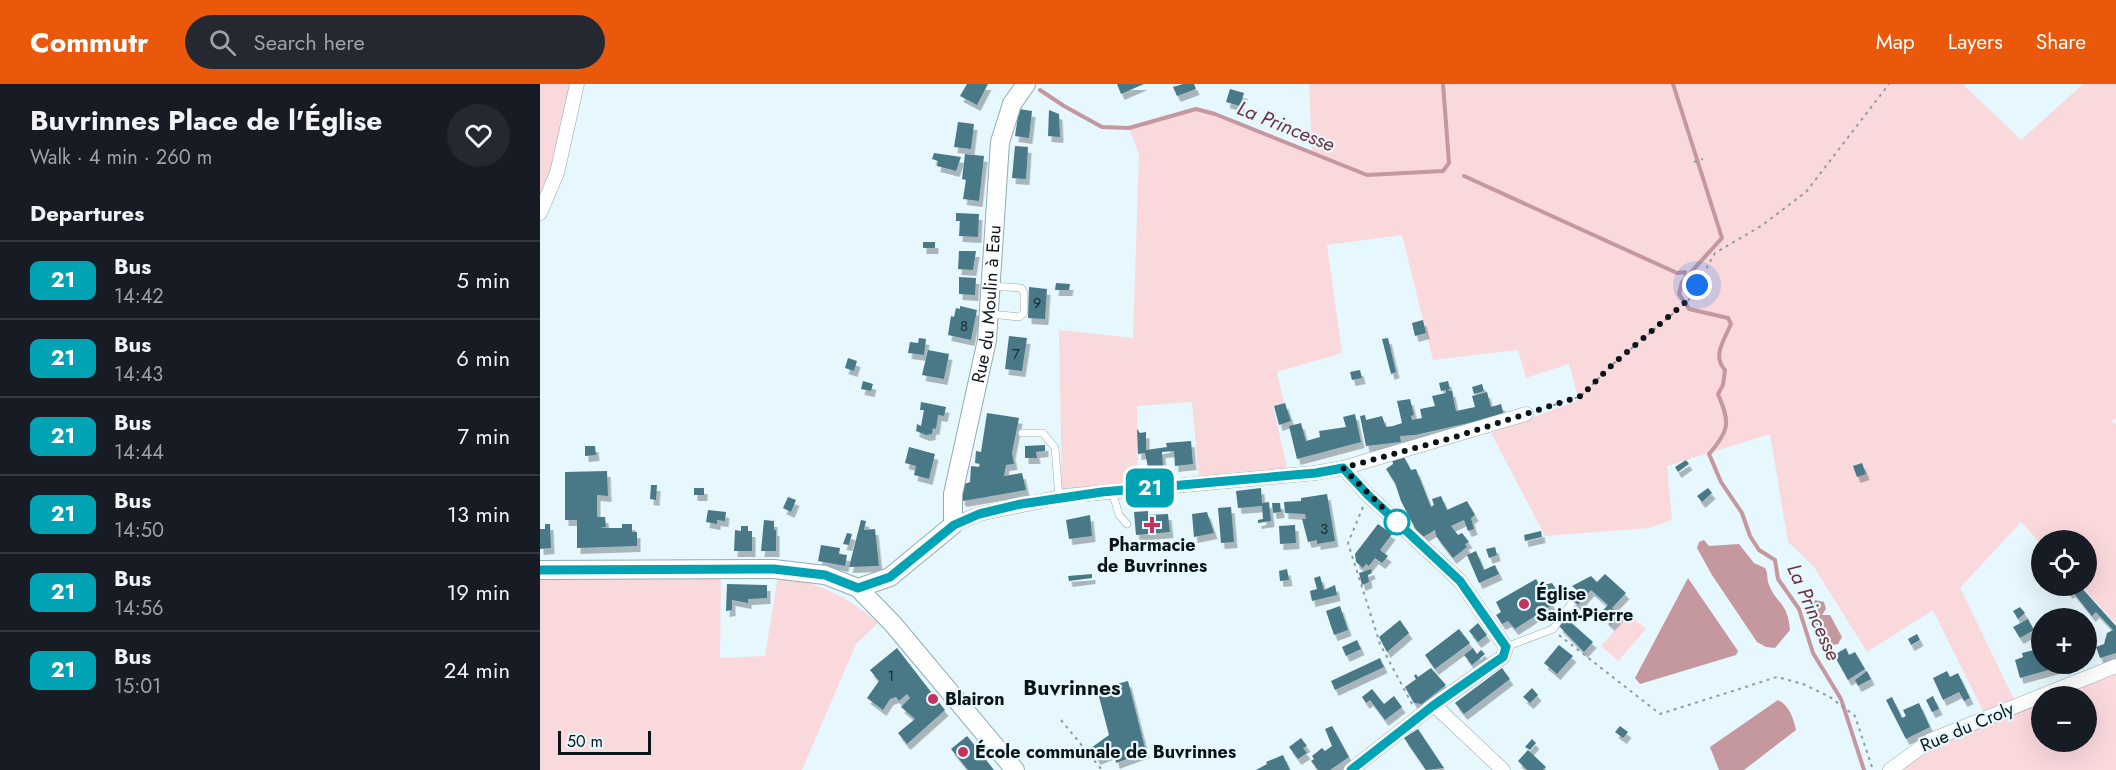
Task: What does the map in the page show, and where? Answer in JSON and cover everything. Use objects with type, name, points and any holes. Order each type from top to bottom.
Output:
[{"type":"street","points":[[540,213],[557,173],[577,84]]},
{"type":"street","name":"Rue du Moulin à Eau","points":[[954,525],[952,494],[987,340],[1000,142],[1004,123],[1012,104],[1026,84]]},
{"type":"street","points":[[858,588],[890,577],[954,525],[979,514],[1059,497],[1316,473],[1343,468],[1526,414]]},
{"type":"street","points":[[1343,468],[1368,495],[1460,581],[1506,647],[1503,657],[1434,705],[1351,770]]},
{"type":"street","points":[[540,570],[774,569],[825,575],[858,588],[893,624],[1016,770]]},
{"type":"street","name":"Rue du Croly","points":[[1890,770],[1931,740],[2116,666]]},
{"type":"street","points":[[1434,705],[1503,770]]},
{"type":"lane","points":[[989,314],[1019,317],[1024,313],[1024,293],[1021,288],[990,286]]},
{"type":"lane","points":[[1022,433],[1043,433],[1054,448],[1059,497]]},
{"type":"lane","points":[[1112,491],[1119,515],[1127,524]]},
{"type":"lane","points":[[1506,647],[1553,629],[1571,604]]},
{"type":"path","points":[[1526,414],[1581,396],[1620,357],[1683,305],[1716,253],[1761,226],[1813,185],[1843,140],[1889,84]]},
{"type":"path","points":[[1694,162],[1703,159]]},
{"type":"path","points":[[1368,495],[1348,543],[1380,644],[1419,717]]},
{"type":"path","points":[[1553,629],[1660,714],[1777,677],[1803,684],[1846,707],[1860,725],[1873,770]]},
{"type":"path","points":[[1061,720],[1102,770]]},
{"type":"shaded area","points":[[540,84],[574,84],[563,136],[540,206]]},
{"type":"shaded area","points":[[1309,84],[1963,84],[2021,140],[2083,84],[2116,84],[2116,418],[2112,421],[2116,425],[2116,624],[2090,596],[2097,596],[2097,530],[2031,530],[2031,533],[2021,522],[1960,588],[2015,701],[1984,713],[1933,610],[1867,652],[1814,567],[1788,542],[1770,434],[1667,466],[1672,520],[1649,528],[1545,536],[1491,433],[1579,400],[1569,364],[1526,378],[1518,350],[1433,360],[1402,235],[1327,245],[1342,353],[1277,372],[1284,403],[1273,406],[1288,471],[1199,479],[1192,402],[1137,406],[1138,483],[1062,491],[1059,330],[1133,338],[1139,154],[1129,128],[1196,109],[1215,114],[1312,153]]},
{"type":"shaded area","points":[[721,574],[720,658],[765,656],[778,576],[819,586],[855,605],[878,623],[856,644],[802,770],[540,770],[540,577]]},
{"type":"shaded area","points":[[1629,614],[1646,629],[1618,661],[1601,646]]},
{"type":"shaded area","points":[[2116,671],[2116,770],[1896,770],[1929,746],[2031,705],[2031,752],[2097,752],[2097,686],[2079,686]]},
{"type":"water","points":[[1704,540],[1709,546],[1739,544],[1754,563],[1765,568],[1771,589],[1787,613],[1789,621],[1790,630],[1775,648],[1766,647],[1757,642],[1712,575],[1697,548],[1699,542]]},
{"type":"water","points":[[1688,578],[1738,651],[1736,655],[1640,684],[1635,678]]},
{"type":"water","points":[[1815,600],[1824,602],[1826,609],[1822,615],[1830,615],[1842,637],[1838,644],[1828,646],[1814,624],[1819,615],[1812,614],[1810,606]]},
{"type":"water","points":[[1778,700],[1788,709],[1796,730],[1744,770],[1719,770],[1710,747]]},
{"type":"building","points":[[967,84],[988,84],[977,105],[960,96]]},
{"type":"building","points":[[1117,84],[1144,84],[1121,94]]},
{"type":"building","points":[[1194,84],[1196,89],[1177,96],[1173,87]]},
{"type":"building","points":[[1230,89],[1244,93],[1240,106],[1226,102]]},
{"type":"building","points":[[1019,109],[1032,111],[1029,138],[1015,136]]},
{"type":"building","points":[[1049,110],[1059,114],[1060,137],[1048,136]]},
{"type":"building","points":[[958,122],[974,124],[971,149],[954,147]]},
{"type":"building","points":[[1015,146],[1028,147],[1026,179],[1012,178]]},
{"type":"building","points":[[934,153],[961,157],[956,171],[937,166],[938,161],[932,159]]},
{"type":"building","points":[[965,154],[984,156],[979,201],[963,199],[966,180],[962,179]]},
{"type":"building","points":[[956,213],[979,214],[978,237],[959,236],[960,221],[956,221]]},
{"type":"building","points":[[923,242],[935,242],[935,248],[923,248]]},
{"type":"building","points":[[959,251],[976,251],[973,270],[958,269]]},
{"type":"building","points":[[959,277],[976,278],[975,295],[959,294]]},
{"type":"building","points":[[1056,283],[1070,284],[1069,290],[1055,290]]},
{"type":"building","points":[[1029,287],[1047,289],[1045,319],[1028,318]]},
{"type":"building","points":[[960,306],[977,310],[971,340],[948,335],[951,316],[954,317],[956,308],[960,309]]},
{"type":"building","points":[[1423,320],[1426,333],[1415,336],[1412,323]]},
{"type":"building","points":[[1009,336],[1027,338],[1022,371],[1005,369]]},
{"type":"building","points":[[919,338],[926,339],[924,355],[908,353],[910,342],[918,343]]},
{"type":"building","points":[[1388,338],[1396,372],[1391,374],[1382,339]]},
{"type":"building","points":[[928,350],[949,354],[944,379],[922,375]]},
{"type":"building","points":[[848,358],[857,361],[854,371],[845,368]]},
{"type":"building","points":[[1360,370],[1362,378],[1352,380],[1350,372]]},
{"type":"building","points":[[863,381],[873,384],[871,391],[861,389]]},
{"type":"building","points":[[1448,381],[1450,389],[1447,390],[1452,391],[1456,411],[1475,407],[1472,396],[1487,392],[1491,407],[1501,404],[1505,419],[1473,429],[1473,422],[1415,435],[1400,436],[1401,442],[1366,446],[1360,416],[1365,415],[1366,420],[1382,416],[1386,427],[1402,423],[1397,401],[1410,399],[1414,415],[1411,416],[1412,420],[1422,418],[1420,409],[1435,406],[1432,396],[1446,393],[1446,390],[1441,391],[1439,383]]},
{"type":"building","points":[[1482,384],[1484,391],[1474,394],[1472,387]]},
{"type":"building","points":[[921,402],[946,407],[944,416],[938,415],[936,429],[933,428],[932,434],[926,435],[916,431],[917,424],[921,426],[924,410],[920,410]]},
{"type":"building","points":[[1285,403],[1291,421],[1279,425],[1274,406]]},
{"type":"building","points":[[987,413],[1019,418],[1012,453],[1014,464],[1006,465],[1004,476],[1022,473],[1026,490],[963,501],[961,498],[964,484],[970,482],[971,466],[979,467],[980,464],[975,463],[976,451],[981,452]]},
{"type":"building","points":[[1355,414],[1361,442],[1297,459],[1289,426],[1301,423],[1306,441],[1320,437],[1319,431],[1346,427],[1343,417]]},
{"type":"building","points":[[1137,429],[1140,433],[1146,432],[1146,450],[1167,447],[1166,443],[1191,441],[1193,464],[1175,466],[1174,451],[1162,452],[1163,466],[1148,467],[1145,453],[1138,454]]},
{"type":"building","points":[[1045,445],[1045,451],[1036,452],[1037,458],[1025,458],[1025,446]]},
{"type":"building","points":[[585,446],[595,446],[596,455],[585,456]]},
{"type":"building","points":[[909,447],[935,454],[929,479],[914,475],[916,466],[905,463]]},
{"type":"building","points":[[1403,455],[1411,470],[1416,469],[1431,507],[1434,505],[1432,499],[1441,496],[1447,510],[1467,501],[1475,515],[1471,518],[1474,529],[1468,531],[1464,520],[1451,526],[1458,535],[1462,533],[1469,542],[1465,544],[1467,547],[1453,558],[1436,536],[1435,530],[1423,537],[1419,536],[1401,501],[1395,483],[1386,469],[1393,464],[1392,459]]},
{"type":"building","points":[[1686,460],[1689,464],[1678,472],[1675,467]]},
{"type":"building","points":[[1862,463],[1866,474],[1857,477],[1853,466]]},
{"type":"building","points":[[607,471],[608,496],[597,495],[597,517],[605,517],[606,527],[599,528],[622,528],[622,524],[632,524],[632,532],[637,532],[637,546],[577,548],[577,520],[565,520],[565,472]]},
{"type":"building","points":[[651,485],[657,485],[656,500],[650,499]]},
{"type":"building","points":[[694,488],[704,488],[704,495],[694,495]]},
{"type":"building","points":[[1261,488],[1262,503],[1269,502],[1271,521],[1258,523],[1258,520],[1263,519],[1262,506],[1238,508],[1236,491]]},
{"type":"building","points":[[1708,488],[1712,493],[1702,502],[1697,496]]},
{"type":"building","points":[[1327,494],[1335,541],[1317,544],[1317,540],[1308,542],[1302,519],[1306,519],[1305,514],[1285,513],[1284,502],[1301,501],[1301,498]]},
{"type":"building","points":[[788,497],[796,500],[791,512],[783,508]]},
{"type":"building","points":[[1272,503],[1280,503],[1281,512],[1273,513]]},
{"type":"building","points":[[1231,507],[1234,542],[1221,543],[1218,508]]},
{"type":"building","points":[[708,510],[726,512],[725,521],[717,520],[717,524],[706,522]]},
{"type":"building","points":[[1148,511],[1148,515],[1168,514],[1170,532],[1136,535],[1134,512]]},
{"type":"building","points":[[1207,512],[1214,533],[1194,537],[1192,514]]},
{"type":"building","points":[[1090,515],[1092,536],[1069,539],[1066,520]]},
{"type":"building","points":[[764,520],[774,521],[776,551],[761,551]]},
{"type":"building","points":[[861,520],[866,521],[864,530],[875,529],[879,566],[849,567]]},
{"type":"building","points":[[545,524],[550,524],[551,548],[540,549],[540,529],[545,529]]},
{"type":"building","points":[[1378,524],[1392,534],[1380,550],[1388,556],[1382,563],[1375,558],[1369,566],[1366,564],[1363,568],[1356,562],[1355,554]]},
{"type":"building","points":[[1295,525],[1296,543],[1280,544],[1279,526]]},
{"type":"building","points":[[741,526],[748,526],[748,531],[752,531],[752,551],[734,551],[735,530],[741,531]]},
{"type":"building","points":[[1541,531],[1542,537],[1525,541],[1524,535]]},
{"type":"building","points":[[847,533],[852,534],[849,545],[843,544]]},
{"type":"building","points":[[821,545],[840,548],[839,554],[847,555],[845,566],[818,561]]},
{"type":"building","points":[[1495,547],[1497,555],[1489,558],[1486,549]]},
{"type":"building","points":[[1476,551],[1484,570],[1495,565],[1499,574],[1479,583],[1467,555]]},
{"type":"building","points":[[1287,569],[1289,580],[1280,581],[1279,571]]},
{"type":"building","points":[[1371,569],[1372,573],[1368,575],[1369,582],[1362,585],[1359,573]]},
{"type":"building","points":[[1092,574],[1092,578],[1069,581],[1068,576]]},
{"type":"building","points":[[1605,574],[1626,593],[1612,608],[1621,614],[1611,625],[1604,618],[1607,615],[1603,610],[1608,605],[1591,590],[1578,605],[1572,600],[1579,592],[1572,586],[1591,576],[1597,582]]},
{"type":"building","points":[[1320,576],[1324,590],[1335,585],[1337,595],[1312,601],[1310,591],[1317,589],[1314,578]]},
{"type":"building","name":"Église Saint-Pierre","points":[[1536,579],[1540,586],[1552,583],[1556,589],[1549,598],[1552,605],[1515,629],[1508,621],[1502,624],[1496,615],[1501,612],[1496,602]]},
{"type":"building","points":[[727,584],[767,585],[767,598],[748,599],[748,603],[732,600],[732,610],[726,611]]},
{"type":"building","points":[[2076,596],[2089,596],[2116,626],[2116,653],[2100,658],[2097,647],[2104,644],[2107,633],[2113,630],[2097,613],[2097,608],[2086,608]]},
{"type":"building","points":[[1340,606],[1348,630],[1334,635],[1326,611]]},
{"type":"building","points":[[2020,607],[2025,613],[2018,619],[2013,611]]},
{"type":"building","points":[[1566,618],[1593,642],[1584,652],[1559,626]]},
{"type":"building","points":[[2028,619],[2031,632],[2020,638],[2013,627]]},
{"type":"building","points":[[1400,620],[1409,633],[1387,652],[1379,637]]},
{"type":"building","points":[[1478,623],[1487,635],[1478,642],[1469,631]]},
{"type":"building","points":[[1459,629],[1470,643],[1435,669],[1425,655]]},
{"type":"building","points":[[1917,634],[1920,640],[1911,645],[1908,639]]},
{"type":"building","points":[[1357,640],[1361,649],[1346,656],[1342,647]]},
{"type":"building","points":[[1559,645],[1573,656],[1557,674],[1544,663]]},
{"type":"building","points":[[897,648],[945,710],[907,744],[898,733],[915,719],[901,707],[910,698],[907,694],[899,701],[896,697],[890,699],[883,710],[867,698],[879,681],[870,670]]},
{"type":"building","points":[[1473,648],[1477,654],[1481,650],[1485,654],[1472,665],[1464,655]]},
{"type":"building","points":[[1846,648],[1849,655],[1855,652],[1865,669],[1848,680],[1834,655]]},
{"type":"building","points":[[2031,651],[2031,674],[2034,674],[2020,678],[2015,660],[2023,657],[2022,653]]},
{"type":"building","points":[[1380,658],[1384,667],[1335,690],[1331,681]]},
{"type":"building","points":[[1431,668],[1446,685],[1422,704],[1414,703],[1405,687],[1416,679],[1414,676],[1416,674],[1418,677]]},
{"type":"building","points":[[1502,668],[1510,679],[1464,714],[1455,703]]},
{"type":"building","points":[[1867,671],[1871,679],[1858,686],[1855,680]]},
{"type":"building","points":[[1947,671],[1950,677],[1958,673],[1970,698],[1964,701],[1959,692],[1943,700],[1933,678]]},
{"type":"building","points":[[1128,681],[1146,752],[1116,763],[1114,752],[1097,759],[1091,748],[1109,735],[1097,689]]},
{"type":"building","points":[[1532,688],[1538,695],[1530,703],[1523,697]]},
{"type":"building","points":[[1372,689],[1384,704],[1394,696],[1402,707],[1385,720],[1370,700],[1366,703],[1362,697]]},
{"type":"building","points":[[1933,696],[1939,709],[1932,712],[1926,700]]},
{"type":"building","points":[[1892,697],[1902,718],[1906,716],[1903,710],[1919,703],[1930,727],[1906,739],[1886,700]]},
{"type":"building","points":[[1332,726],[1349,757],[1330,770],[1318,770],[1311,761],[1314,759],[1312,756],[1322,748],[1325,751],[1332,746],[1325,729]]},
{"type":"building","points":[[1620,726],[1628,732],[1623,738],[1615,732]]},
{"type":"building","points":[[1418,729],[1444,768],[1426,770],[1404,738]]},
{"type":"building","points":[[967,736],[994,770],[968,770],[951,749]]},
{"type":"building","points":[[1301,738],[1307,746],[1303,748],[1307,753],[1298,759],[1289,747]]},
{"type":"building","points":[[1532,739],[1536,743],[1530,750],[1525,747]]},
{"type":"building","points":[[1528,750],[1546,767],[1543,770],[1527,770],[1518,761]]},
{"type":"building","points":[[1283,755],[1290,770],[1256,770],[1267,764],[1266,762]]},
{"type":"waterway","name":"La Princesse","points":[[1040,90],[1102,127],[1129,128],[1196,109],[1215,114],[1367,175],[1443,171],[1449,163],[1443,84]]},
{"type":"waterway","name":"La Princesse","points":[[1673,84],[1722,238],[1682,282],[1679,294],[1689,309],[1728,318],[1731,324],[1719,354],[1721,365],[1725,370],[1723,385],[1718,394],[1725,412],[1726,426],[1721,438],[1709,454],[1721,482],[1742,513],[1750,536],[1759,550],[1775,560],[1778,579],[1799,609],[1813,653],[1841,699],[1864,770]]},
{"type":"waterway","points":[[1464,176],[1677,273],[1685,272],[1686,277]]},
{"type":"bus line","name":"21","points":[[540,570],[774,569],[825,575],[843,580],[858,588],[890,577],[925,546],[954,525],[979,514],[1065,496],[1316,473],[1343,468],[1368,495],[1460,581],[1506,647],[1503,657],[1434,705],[1351,770]]},
{"type":"place","name":"Pharmacie de Buvrinnes","points":[[1152,525]]},
{"type":"place","name":"Église Saint-Pierre","points":[[1524,604]]},
{"type":"place","name":"Blairon","points":[[933,699]]},
{"type":"place","name":"École communale de Buvrinnes","points":[[963,752]]},
{"type":"district","name":"Buvrinnes","points":[[1072,688]]},
{"type":"route","points":[[1397,522],[1343,468],[1455,437],[1581,396],[1652,329],[1683,305],[1697,285]]}]
